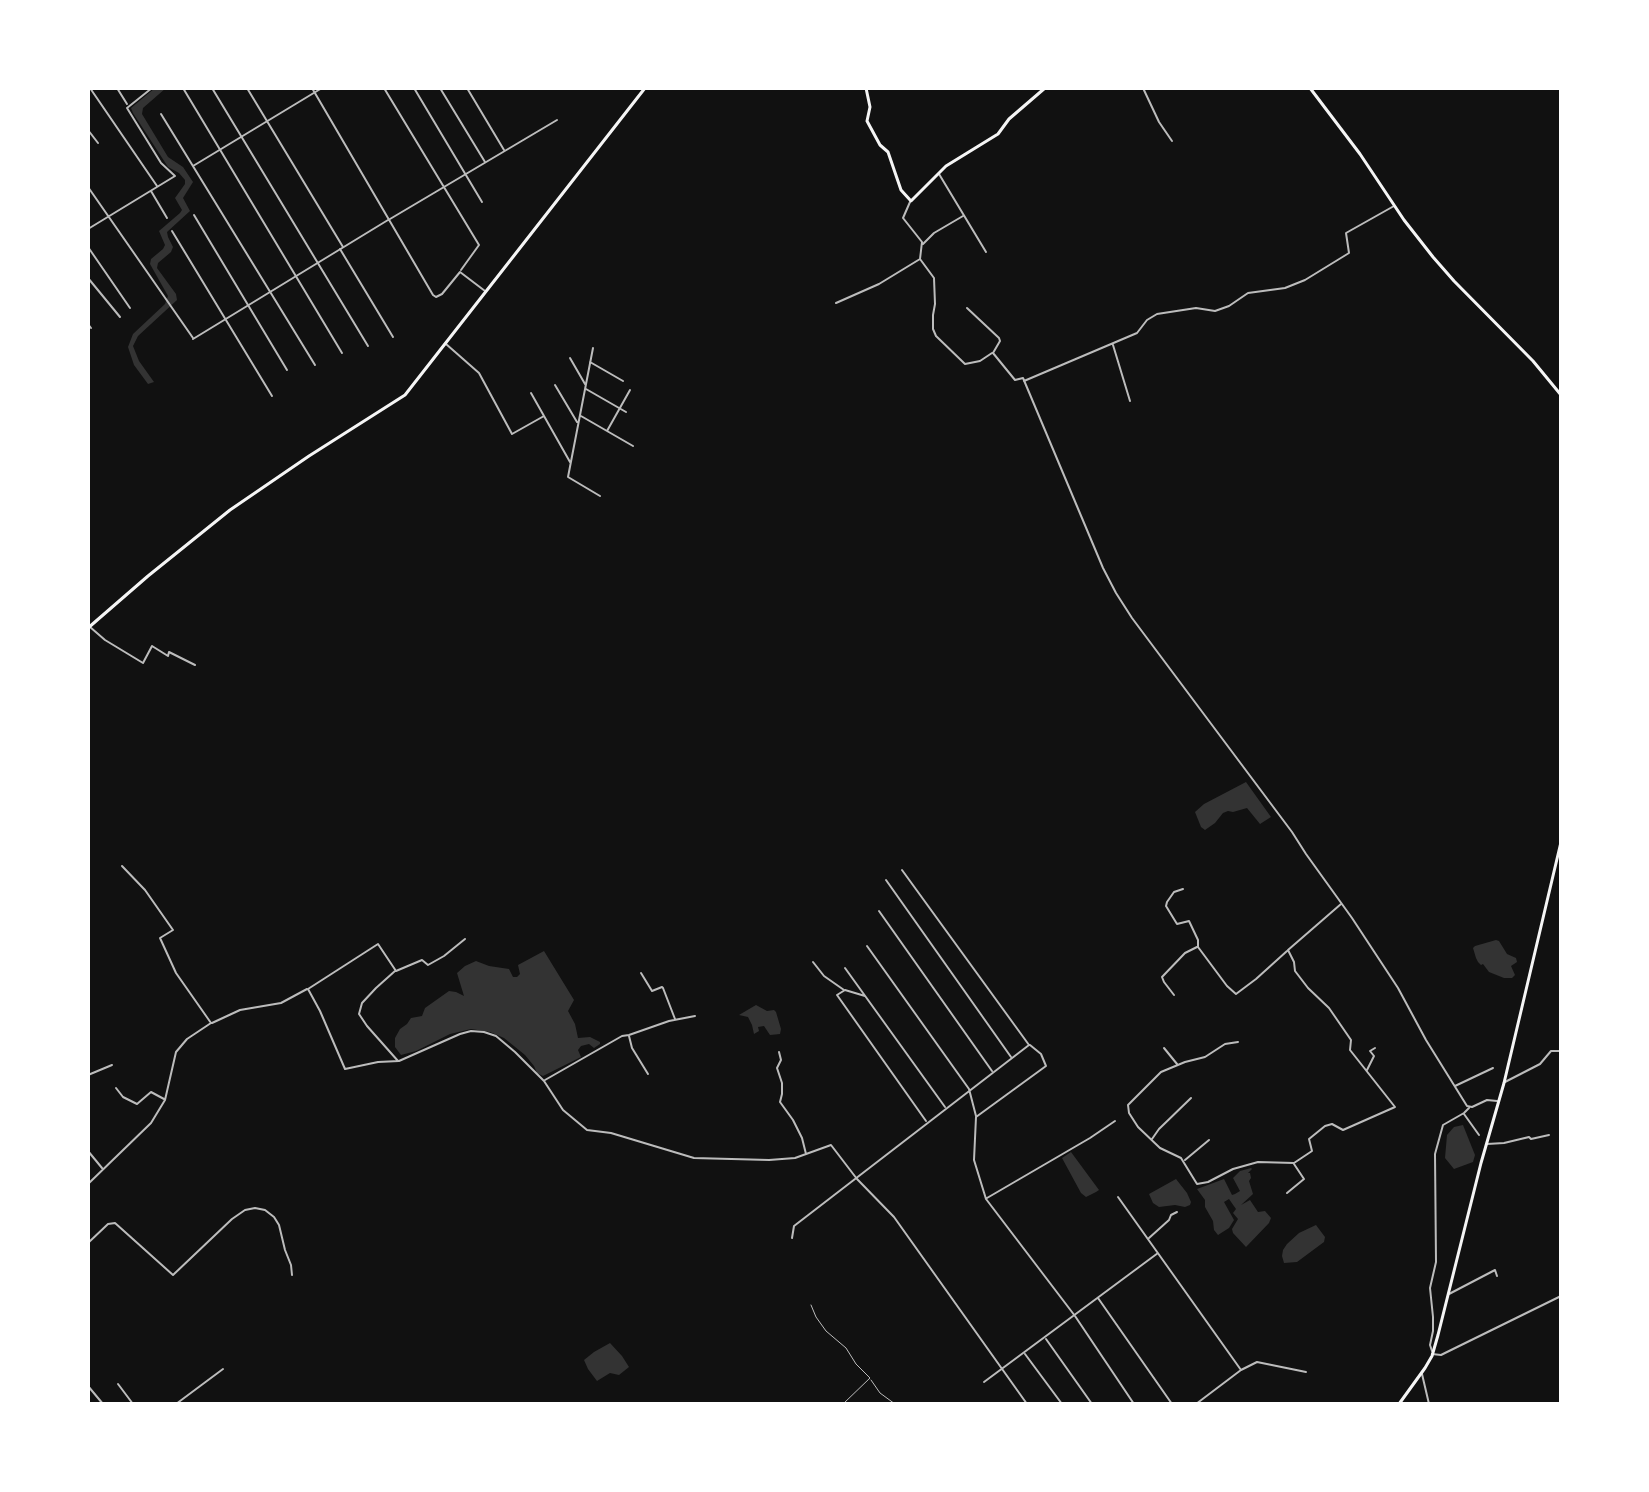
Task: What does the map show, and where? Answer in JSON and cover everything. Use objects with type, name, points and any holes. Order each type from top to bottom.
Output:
[{"type":"main road","points":[[89,627],[230,510],[396,402],[414,385],[645,88]]},
{"type":"main road","points":[[866,88],[870,107],[867,121],[880,145],[888,152],[901,190],[911,201],[946,166],[998,134],[1009,119],[1045,88]]},
{"type":"main road","points":[[1313,89],[1448,275],[1533,361],[1561,395]]},
{"type":"main road","points":[[1399,1404],[1432,1355],[1504,1083],[1561,842]]},
{"type":"street","points":[[90,88],[158,186]]},
{"type":"street","points":[[88,229],[175,176],[161,163],[117,88]]},
{"type":"street","points":[[183,88],[342,353]]},
{"type":"street","points":[[212,88],[368,346]]},
{"type":"street","points":[[247,88],[393,337]]},
{"type":"street","points":[[312,88],[436,297],[442,294],[479,245],[384,88]]},
{"type":"street","points":[[193,166],[322,88]]},
{"type":"street","points":[[414,88],[482,202]]},
{"type":"street","points":[[440,88],[485,163]]},
{"type":"street","points":[[467,88],[504,151]]},
{"type":"street","points":[[1143,88],[1172,141]]},
{"type":"street","points":[[128,106],[150,89]]},
{"type":"street","points":[[161,114],[315,365]]},
{"type":"street","points":[[88,187],[193,339],[557,120]]},
{"type":"street","points":[[88,130],[98,143]]},
{"type":"street","points":[[939,173],[986,252]]},
{"type":"street","points":[[150,191],[167,218]]},
{"type":"street","points":[[911,201],[903,219],[923,244]]},
{"type":"street","points":[[1024,381],[1137,333],[1147,320],[1157,314],[1196,308],[1215,311],[1248,293],[1285,288],[1305,280],[1349,253],[1346,233],[1395,206]]},
{"type":"street","points":[[194,215],[287,370]]},
{"type":"street","points":[[836,303],[879,284],[920,259],[923,244],[934,233],[964,215]]},
{"type":"street","points":[[172,231],[272,396]]},
{"type":"street","points":[[88,247],[130,308]]},
{"type":"street","points":[[920,259],[934,278],[933,331],[965,364],[980,361],[993,353],[1000,341],[967,308]]},
{"type":"street","points":[[460,272],[485,291]]},
{"type":"street","points":[[88,278],[120,317]]},
{"type":"street","points":[[446,343],[479,373],[512,434],[544,416]]},
{"type":"street","points":[[1113,344],[1130,401]]},
{"type":"street","points":[[593,348],[568,477],[600,496]]},
{"type":"street","points":[[993,353],[1015,380],[1023,378],[1080,516],[1116,593],[1341,903],[1398,988],[1469,1108]]},
{"type":"street","points":[[570,358],[585,387],[626,412]]},
{"type":"street","points":[[590,362],[623,381]]},
{"type":"street","points":[[555,385],[578,423]]},
{"type":"street","points":[[607,431],[630,390]]},
{"type":"street","points":[[531,393],[570,463]]},
{"type":"street","points":[[580,415],[633,446]]},
{"type":"street","points":[[89,627],[143,663],[152,646],[168,656],[169,652],[195,665]]},
{"type":"street","points":[[1556,863],[1561,867]]},
{"type":"street","points":[[122,866],[145,890],[173,930],[160,938],[176,973],[211,1023]]},
{"type":"street","points":[[902,870],[1029,1045],[1041,1054],[1046,1066],[976,1117]]},
{"type":"street","points":[[886,880],[1012,1058]]},
{"type":"street","points":[[1183,889],[1174,892],[1166,906],[1177,924],[1189,921],[1198,947],[1236,994],[1341,903]]},
{"type":"street","points":[[879,911],[993,1072]]},
{"type":"street","points":[[398,1061],[359,1014],[362,1003],[396,971],[422,960],[428,965],[465,939]]},
{"type":"street","points":[[88,1184],[151,1123],[165,1100],[176,1052],[187,1039],[211,1023],[240,1010],[281,1003],[378,944],[396,971]]},
{"type":"street","points":[[867,946],[969,1089],[976,1117],[974,1160],[986,1199],[1075,1316],[1134,1404]]},
{"type":"street","points":[[1174,995],[1162,977],[1185,953],[1198,947]]},
{"type":"street","points":[[1238,1042],[1225,1044],[1205,1057],[1161,1072],[1128,1105],[1129,1113],[1138,1127],[1160,1148],[1184,1161],[1197,1184],[1208,1182],[1239,1166],[1258,1162],[1294,1163],[1312,1151],[1309,1139],[1325,1126],[1332,1124],[1343,1130],[1395,1107],[1350,1050],[1351,1040],[1329,1008],[1295,971],[1288,950]]},
{"type":"street","points":[[813,962],[824,976],[845,990],[865,996]]},
{"type":"street","points":[[845,968],[946,1108]]},
{"type":"street","points":[[641,973],[652,991],[663,988],[676,1020]]},
{"type":"street","points":[[308,989],[345,1069],[398,1061],[460,1034],[484,1032],[502,1040],[544,1081],[571,1119],[587,1130],[611,1133],[694,1158],[795,1158],[831,1145],[857,1179],[894,1217],[1027,1404]]},
{"type":"street","points":[[845,990],[837,995],[927,1122]]},
{"type":"street","points":[[544,1081],[622,1036],[695,1016]]},
{"type":"street","points":[[629,1035],[632,1048],[648,1074]]},
{"type":"street","points":[[792,1238],[794,1226],[1029,1045]]},
{"type":"street","points":[[1164,1048],[1178,1064]]},
{"type":"street","points":[[1367,1071],[1374,1056],[1370,1051],[1375,1048]]},
{"type":"street","points":[[1504,1083],[1540,1064],[1551,1051],[1561,1051]]},
{"type":"street","points":[[779,1052],[780,1102],[797,1129],[807,1155]]},
{"type":"street","points":[[88,1075],[112,1065]]},
{"type":"street","points":[[1454,1086],[1493,1068]]},
{"type":"street","points":[[116,1088],[123,1097],[137,1104],[151,1092],[165,1100]]},
{"type":"street","points":[[1151,1140],[1191,1098]]},
{"type":"street","points":[[1499,1102],[1487,1100],[1443,1125],[1435,1154],[1436,1262],[1430,1288],[1432,1355],[1441,1355],[1561,1296]]},
{"type":"street","points":[[1464,1113],[1479,1135]]},
{"type":"street","points":[[986,1199],[1115,1121]]},
{"type":"street","points":[[1486,1144],[1549,1135]]},
{"type":"street","points":[[1184,1161],[1209,1140]]},
{"type":"street","points":[[88,1151],[103,1169]]},
{"type":"street","points":[[1287,1193],[1304,1179],[1294,1163]]},
{"type":"street","points":[[1118,1197],[1241,1370]]},
{"type":"street","points":[[88,1243],[108,1224],[115,1223],[173,1275],[232,1219],[245,1210],[255,1208],[265,1210],[279,1225],[292,1275]]},
{"type":"street","points":[[1148,1239],[1177,1212]]},
{"type":"street","points":[[984,1382],[1158,1253]]},
{"type":"street","points":[[1448,1294],[1495,1270],[1497,1276]]},
{"type":"street","points":[[1098,1298],[1172,1404]]},
{"type":"street","points":[[811,1305],[826,1331],[846,1348],[880,1393],[895,1404]]},
{"type":"street","points":[[1046,1338],[1092,1404]]},
{"type":"street","points":[[1024,1354],[1062,1404]]},
{"type":"street","points":[[1196,1404],[1241,1370],[1257,1362],[1306,1372]]},
{"type":"street","points":[[176,1404],[223,1369]]},
{"type":"street","points":[[1422,1374],[1429,1404]]},
{"type":"street","points":[[843,1404],[870,1378]]},
{"type":"street","points":[[118,1384],[133,1404]]},
{"type":"street","points":[[88,1386],[103,1404]]},
{"type":"shaded area","points":[[155,88],[166,88],[143,108],[142,114],[168,157],[183,167],[193,182],[183,198],[190,211],[167,232],[173,247],[157,268],[177,300],[138,336],[133,346],[154,382],[148,384],[134,365],[128,347],[133,334],[165,304],[168,296],[150,264],[165,245],[159,231],[182,210],[175,198],[185,184],[179,173],[168,167],[131,108]]},
{"type":"shaded area","points":[[1246,782],[1271,817],[1260,824],[1247,808],[1223,813],[1205,830],[1201,827],[1195,812]]},
{"type":"shaded area","points":[[1496,940],[1507,954],[1516,958],[1517,962],[1511,966],[1515,975],[1512,978],[1489,972],[1476,958],[1475,946]]},
{"type":"shaded area","points":[[544,951],[574,1000],[568,1011],[578,1038],[590,1037],[600,1042],[594,1048],[589,1044],[581,1046],[578,1050],[581,1057],[543,1076],[537,1073],[525,1055],[504,1038],[471,1029],[450,1034],[401,1055],[395,1047],[395,1038],[411,1018],[422,1016],[425,1008],[449,991],[464,996],[457,973],[465,966],[476,961],[509,969],[513,977],[517,977],[520,974],[518,965]]},
{"type":"shaded area","points":[[756,1005],[776,1012],[780,1034],[770,1035],[764,1026],[758,1027],[759,1031],[754,1034],[748,1017],[739,1015]]},
{"type":"shaded area","points":[[1463,1125],[1475,1155],[1473,1162],[1454,1169],[1445,1158],[1447,1135],[1454,1127]]},
{"type":"shaded area","points":[[1071,1152],[1099,1190],[1086,1197],[1062,1158]]},
{"type":"shaded area","points":[[1251,1168],[1248,1173],[1253,1194],[1241,1205],[1250,1200],[1258,1212],[1265,1211],[1271,1218],[1246,1247],[1233,1233],[1238,1219],[1229,1199],[1224,1202],[1234,1220],[1229,1228],[1218,1235],[1205,1207],[1205,1200],[1197,1189],[1224,1179],[1232,1195],[1235,1194],[1240,1191],[1233,1178],[1240,1171]]},
{"type":"shaded area","points":[[1176,1179],[1187,1193],[1190,1205],[1159,1207],[1153,1203],[1149,1194]]},
{"type":"shaded area","points":[[1316,1225],[1325,1237],[1324,1242],[1297,1262],[1284,1263],[1282,1256],[1287,1244],[1299,1233]]},
{"type":"shaded area","points":[[610,1343],[629,1367],[619,1375],[610,1373],[597,1381],[584,1360]]}]
